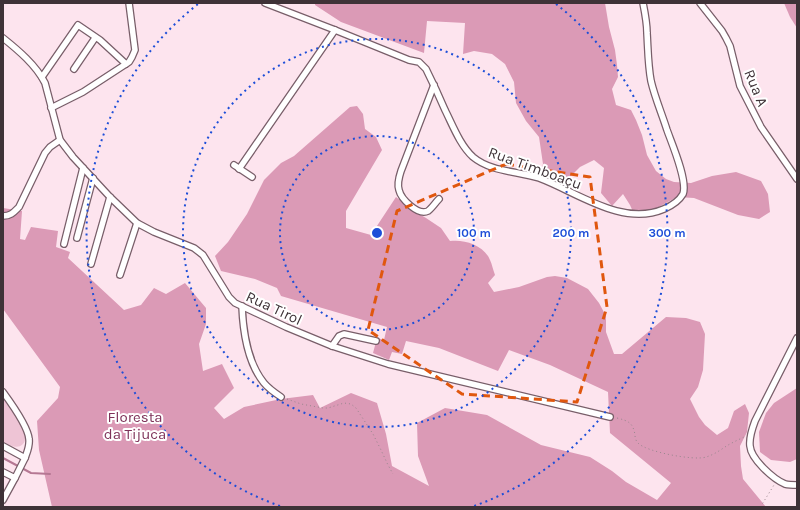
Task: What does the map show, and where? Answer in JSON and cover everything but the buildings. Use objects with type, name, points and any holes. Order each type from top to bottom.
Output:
[{"type":"street","points":[[51,108],[83,92],[129,62],[135,50],[129,3]]},
{"type":"street","name":"Rua Timboaçu","points":[[265,3],[409,60],[419,62],[426,69],[455,131],[469,153],[490,167],[538,178],[612,210],[633,214],[646,214],[658,212],[676,202],[682,194],[684,187],[681,170],[651,81],[646,20],[643,3]]},
{"type":"street","name":"Rua A","points":[[700,3],[719,27],[730,46],[740,86],[761,127],[797,179]]},
{"type":"street","points":[[42,77],[78,25],[126,64]]},
{"type":"street","points":[[252,178],[237,167],[335,30]]},
{"type":"street","name":"Rua Tirol","points":[[3,38],[26,59],[42,77],[60,140],[66,149],[110,197],[137,223],[154,232],[198,250],[206,259],[229,297],[235,303],[286,327],[332,346],[394,366],[610,417]]},
{"type":"street","points":[[74,69],[95,38]]},
{"type":"street","points":[[434,85],[401,171],[398,185],[399,191],[405,201],[412,207],[423,212],[427,211],[439,199]]},
{"type":"street","points":[[3,216],[8,216],[19,206],[45,154],[50,147],[60,140]]},
{"type":"street","points":[[64,244],[83,168]]},
{"type":"street","points":[[77,238],[93,178]]},
{"type":"street","points":[[91,264],[110,197]]},
{"type":"street","points":[[120,275],[137,223]]},
{"type":"street","points":[[242,306],[246,342],[253,364],[264,384],[281,397]]},
{"type":"street","points":[[332,346],[339,336],[344,334],[376,341]]},
{"type":"street","points":[[797,338],[755,421],[751,434],[750,446],[752,455],[777,480],[787,485],[797,485]]},
{"type":"street","points":[[3,392],[17,413],[30,441],[24,461],[3,500]]},
{"type":"street","points":[[3,446],[24,461]]},
{"type":"street","points":[[3,472],[16,477]]},
{"type":"path","points":[[281,397],[301,404],[316,407],[328,408],[344,403],[351,404],[356,408],[373,434],[393,474]]},
{"type":"path","points":[[610,417],[626,421],[631,424],[635,438],[643,448],[690,458],[700,458],[714,454],[751,434]]},
{"type":"path","points":[[761,507],[777,480]]},
{"type":"highlighted area","points":[[506,164],[590,177],[607,307],[577,402],[462,394],[368,330],[397,211]]},
{"type":"shaded area","points":[[3,398],[23,427],[25,440],[21,446],[16,447],[3,441]]},
{"type":"green space","points":[[315,3],[605,3],[617,65],[618,77],[612,89],[616,105],[631,110],[642,135],[647,155],[656,171],[666,179],[674,182],[691,183],[712,176],[736,172],[761,181],[768,194],[770,212],[759,219],[738,215],[694,198],[677,197],[646,214],[634,214],[623,194],[612,206],[601,193],[604,168],[594,160],[580,167],[561,186],[539,176],[543,164],[539,137],[526,121],[516,103],[514,82],[505,64],[492,54],[474,51],[463,54],[465,23],[427,21],[424,53],[341,22],[315,5]]},
{"type":"green space","points":[[784,3],[797,3],[797,28],[790,17]]},
{"type":"green space","name":"Floresta da Tijuca","points":[[357,106],[363,114],[365,129],[376,137],[382,150],[346,211],[346,228],[371,235],[396,197],[412,210],[441,228],[450,241],[467,242],[483,250],[490,260],[495,275],[488,283],[494,292],[519,287],[547,277],[555,276],[567,278],[588,289],[599,303],[606,316],[606,332],[614,354],[622,354],[666,317],[686,318],[700,322],[705,334],[703,370],[698,387],[690,399],[705,425],[717,435],[728,428],[734,411],[745,404],[749,413],[747,432],[740,446],[743,479],[766,507],[52,507],[39,450],[37,421],[58,398],[60,387],[3,309],[3,208],[22,211],[20,239],[25,240],[31,227],[58,231],[56,247],[70,252],[68,258],[124,310],[141,305],[154,288],[166,294],[185,283],[206,308],[206,324],[199,344],[203,371],[222,364],[234,388],[214,408],[224,419],[244,407],[281,399],[313,395],[320,408],[351,393],[377,403],[386,434],[392,466],[429,486],[418,456],[417,423],[445,408],[487,415],[541,445],[590,457],[626,482],[657,500],[671,483],[610,433],[608,392],[550,365],[509,350],[498,371],[439,348],[406,341],[402,354],[392,352],[389,360],[373,353],[377,338],[384,340],[387,327],[281,296],[277,288],[255,279],[221,271],[215,256],[228,242],[247,214],[264,180],[281,163],[294,156],[350,107]]},
{"type":"green space","points":[[797,388],[797,459],[790,462],[771,460],[760,452],[759,432],[766,413],[774,403]]},
{"type":"waterway","points":[[3,458],[31,473],[50,474]]}]
